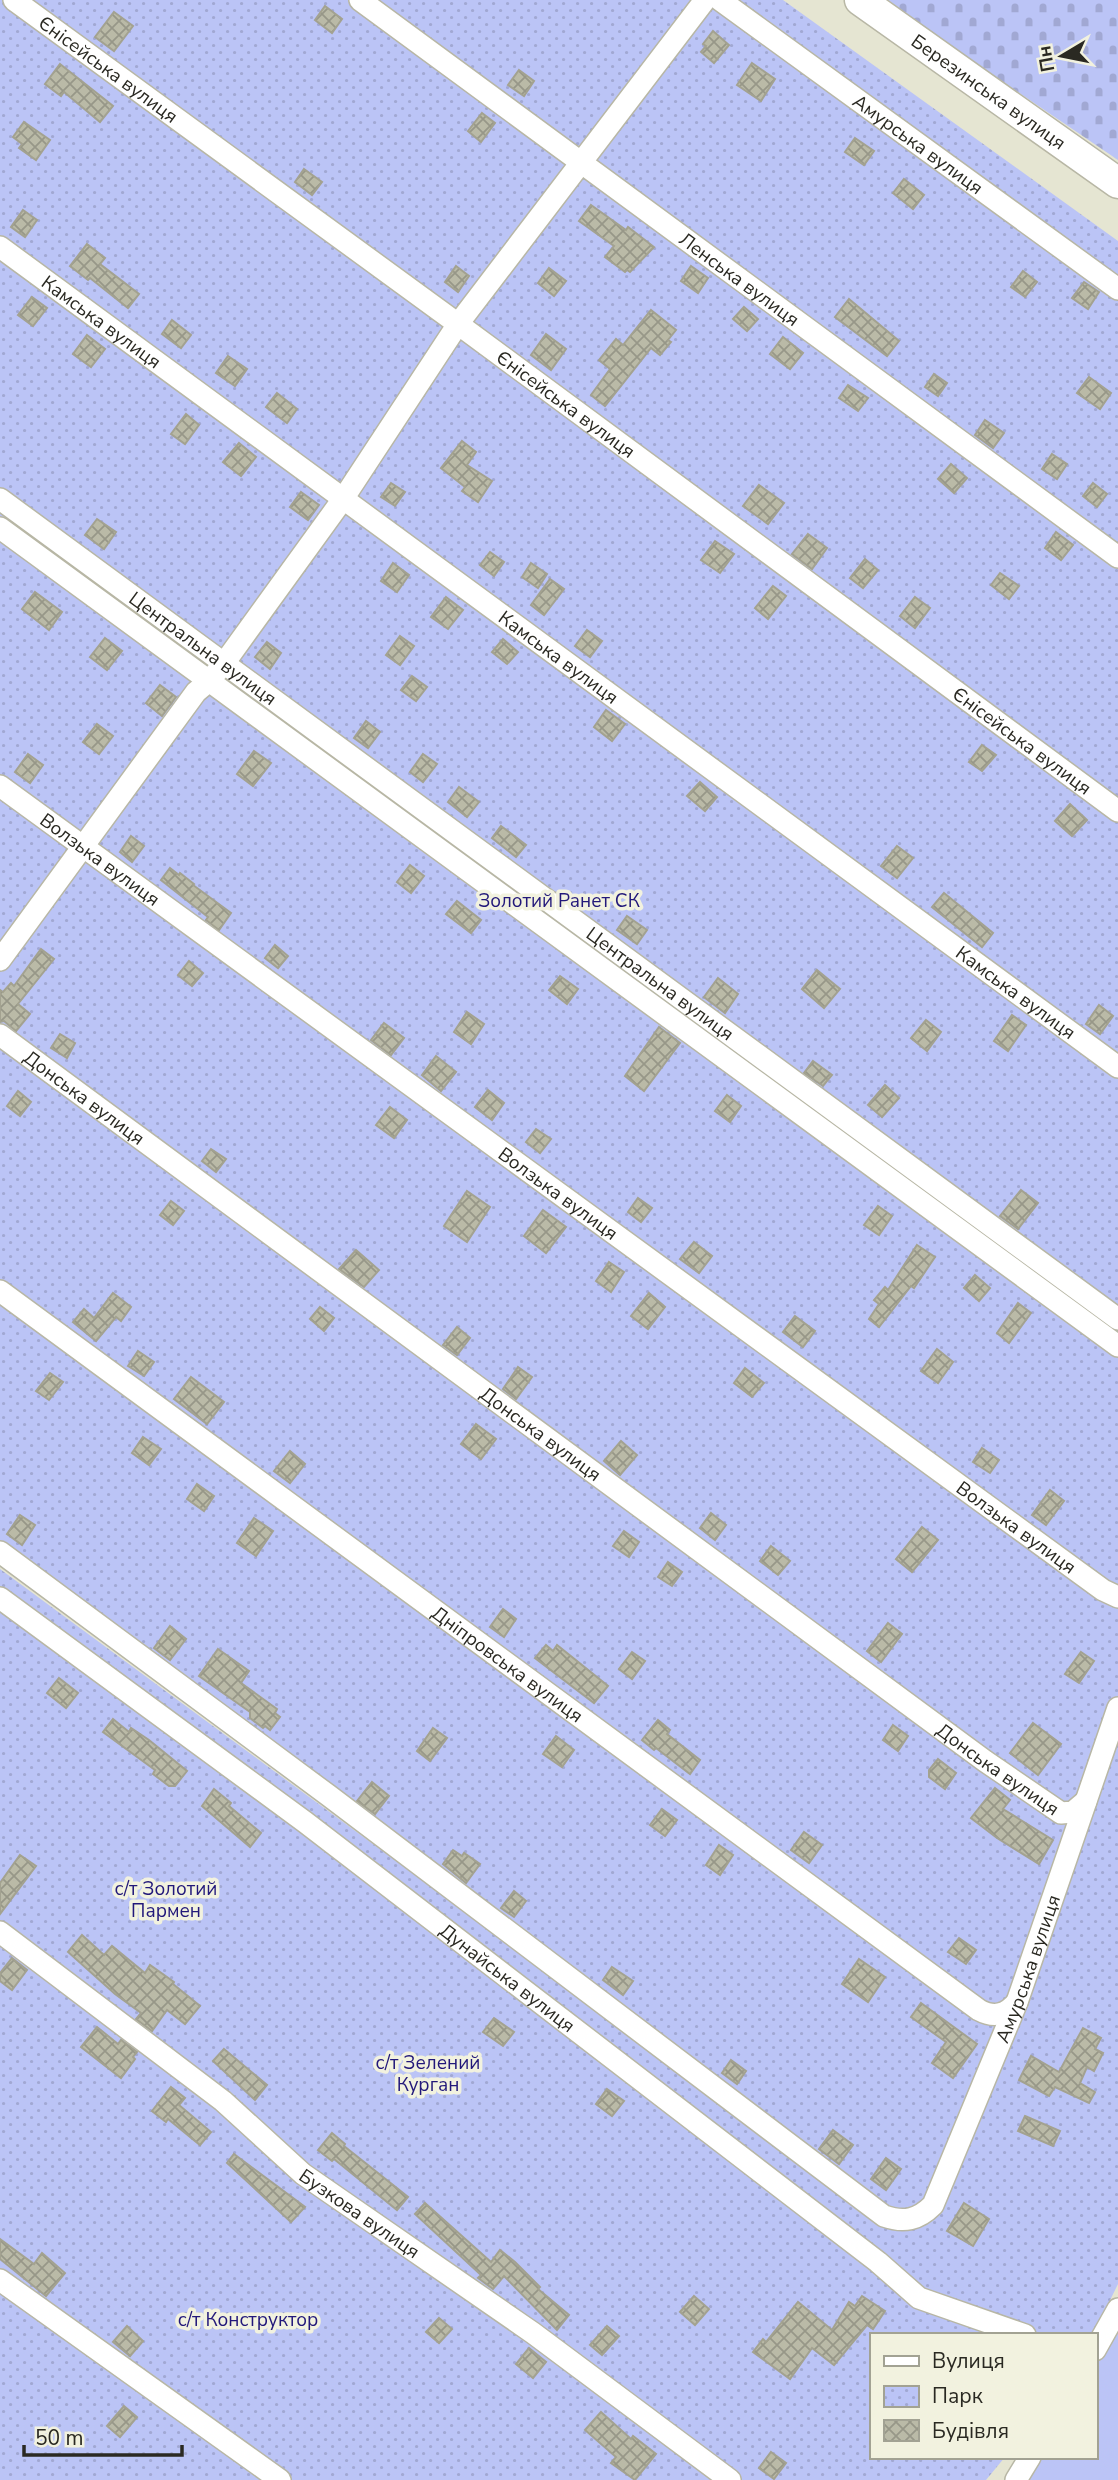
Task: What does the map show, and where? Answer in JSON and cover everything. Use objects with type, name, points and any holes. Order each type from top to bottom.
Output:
[{"type":"street","name":"Єнісейська вулиця","points":[[14,0],[1118,811]]},
{"type":"street","name":"Ленська вулиця","points":[[360,0],[1118,557]]},
{"type":"street","points":[[0,960],[195,692],[209,681],[225,662],[343,499],[458,324],[705,0]]},
{"type":"street","name":"Амурська вулиця","points":[[720,0],[1118,289]]},
{"type":"street","name":"Березинська вулиця","points":[[860,0],[1118,183]]},
{"type":"street","name":"Камська вулиця","points":[[0,247],[1118,1068]]},
{"type":"street","name":"Центральна вулиця","points":[[0,499],[1118,1319]]},
{"type":"street","name":"Центральна вулиця","points":[[0,528],[1118,1346]]},
{"type":"street","name":"Волзька вулиця","points":[[0,786],[1092,1581],[1118,1597]]},
{"type":"street","name":"Донська вулиця","points":[[0,1035],[985,1761],[1061,1813],[1073,1812],[1086,1801]]},
{"type":"street","name":"Дніпровська вулиця","points":[[0,1292],[979,2010],[995,2015],[1012,2009],[1017,2002]]},
{"type":"street","name":"Дунайська вулиця","points":[[0,1552],[339,1804],[884,2216],[905,2220],[916,2218]]},
{"type":"street","name":"Дунайська вулиця","points":[[0,1598],[316,1830],[878,2262],[919,2298],[1019,2333]]},
{"type":"street","name":"Амурська вулиця","points":[[916,2218],[933,2205],[1017,2002],[1118,1708]]},
{"type":"street","name":"Бузкова вулиця","points":[[0,1932],[223,2101],[303,2174],[533,2333],[730,2480]]},
{"type":"street","points":[[0,2280],[279,2480]]},
{"type":"street","points":[[1097,2346],[1118,2309]]},
{"type":"street","points":[[1016,2480],[1029,2459]]},
{"type":"green space","name":"Золотий Ранет СК","points":[[0,0],[783,0],[1118,241],[1118,2284],[1094,2333],[870,2333],[870,2459],[1003,2459],[986,2480],[0,2480],[0,1569],[392,1858],[280,1766],[0,1560]]},
{"type":"green space","points":[[888,0],[1118,0],[1118,160],[965,56]]},
{"type":"green space","points":[[1118,2322],[1118,2480],[1025,2480],[1037,2459],[1097,2459],[1097,2357]]},
{"type":"building","points":[[325,6],[342,19],[332,33],[315,20]]},
{"type":"building","points":[[114,12],[133,26],[114,51],[95,37]]},
{"type":"building","points":[[713,31],[729,45],[714,63],[701,52],[706,46],[703,44]]},
{"type":"building","points":[[752,63],[775,79],[761,101],[737,85]]},
{"type":"building","points":[[60,64],[113,106],[100,122],[64,92],[61,96],[45,84]]},
{"type":"building","points":[[519,70],[534,81],[524,96],[508,85]]},
{"type":"building","points":[[482,113],[495,123],[481,142],[468,131]]},
{"type":"building","points":[[24,122],[50,140],[36,160],[19,148],[22,144],[13,137]]},
{"type":"building","points":[[855,138],[874,151],[864,165],[845,152]]},
{"type":"building","points":[[304,169],[322,182],[312,195],[295,182]]},
{"type":"building","points":[[904,179],[924,195],[913,209],[893,193]]},
{"type":"building","points":[[591,205],[626,230],[628,227],[654,247],[630,272],[625,272],[605,257],[614,246],[579,221]]},
{"type":"building","points":[[23,210],[37,220],[25,237],[11,227]]},
{"type":"building","points":[[87,244],[105,258],[100,264],[139,294],[128,308],[70,266]]},
{"type":"building","points":[[456,266],[469,276],[458,292],[445,282]]},
{"type":"building","points":[[691,266],[708,278],[698,293],[681,281]]},
{"type":"building","points":[[549,268],[566,281],[554,296],[538,283]]},
{"type":"building","points":[[1023,271],[1037,282],[1025,297],[1011,287]]},
{"type":"building","points":[[1084,282],[1099,292],[1088,309],[1072,298]]},
{"type":"building","points":[[32,297],[47,308],[33,326],[18,315]]},
{"type":"building","points":[[849,299],[899,341],[887,356],[835,317]]},
{"type":"building","points":[[744,307],[758,319],[747,331],[733,319]]},
{"type":"building","points":[[651,310],[676,330],[668,340],[671,342],[660,355],[651,348],[605,406],[591,395],[610,369],[599,360],[616,339],[623,345]]},
{"type":"building","points":[[172,320],[191,335],[181,348],[162,334]]},
{"type":"building","points":[[546,334],[566,349],[551,370],[531,355]]},
{"type":"building","points":[[87,335],[105,349],[91,367],[73,354]]},
{"type":"building","points":[[783,337],[803,353],[790,369],[770,354]]},
{"type":"building","points":[[228,356],[247,369],[235,386],[216,373]]},
{"type":"building","points":[[934,374],[947,383],[938,396],[925,387]]},
{"type":"building","points":[[1089,377],[1111,393],[1100,409],[1077,393]]},
{"type":"building","points":[[848,385],[868,398],[858,411],[839,398]]},
{"type":"building","points":[[277,393],[297,409],[287,423],[266,407]]},
{"type":"building","points":[[186,414],[199,425],[185,444],[171,434]]},
{"type":"building","points":[[985,420],[1004,433],[993,448],[975,435]]},
{"type":"building","points":[[462,441],[476,452],[467,465],[492,481],[478,502],[462,491],[465,487],[441,468]]},
{"type":"building","points":[[239,443],[256,457],[241,476],[223,462]]},
{"type":"building","points":[[1052,454],[1067,464],[1057,479],[1042,469]]},
{"type":"building","points":[[951,464],[967,478],[954,493],[938,479]]},
{"type":"building","points":[[391,483],[405,492],[395,506],[381,497]]},
{"type":"building","points":[[1093,483],[1107,494],[1097,507],[1083,496]]},
{"type":"building","points":[[759,485],[784,503],[768,524],[743,506]]},
{"type":"building","points":[[301,492],[319,505],[308,520],[290,507]]},
{"type":"building","points":[[97,519],[116,532],[104,549],[85,535]]},
{"type":"building","points":[[1056,532],[1073,545],[1061,560],[1045,548]]},
{"type":"building","points":[[808,534],[827,548],[812,569],[792,554]]},
{"type":"building","points":[[715,541],[734,554],[720,573],[701,560]]},
{"type":"building","points":[[490,552],[504,562],[494,576],[480,565]]},
{"type":"building","points":[[865,559],[878,570],[863,588],[850,578]]},
{"type":"building","points":[[393,563],[409,575],[397,592],[381,581]]},
{"type":"building","points":[[531,563],[547,574],[538,588],[522,577]]},
{"type":"building","points":[[1000,573],[1019,586],[1009,599],[991,585]]},
{"type":"building","points":[[550,579],[564,589],[544,615],[531,605]]},
{"type":"building","points":[[773,586],[786,596],[768,619],[755,608]]},
{"type":"building","points":[[35,592],[62,612],[49,630],[22,609]]},
{"type":"building","points":[[446,597],[463,610],[448,629],[431,617]]},
{"type":"building","points":[[915,597],[930,608],[915,628],[900,616]]},
{"type":"building","points":[[587,630],[602,641],[590,657],[575,646]]},
{"type":"building","points":[[400,636],[414,646],[400,665],[386,655]]},
{"type":"building","points":[[105,638],[122,651],[107,670],[90,657]]},
{"type":"building","points":[[503,639],[518,652],[507,664],[492,652]]},
{"type":"building","points":[[267,642],[281,653],[270,669],[255,657]]},
{"type":"building","points":[[412,676],[427,687],[416,701],[401,690]]},
{"type":"building","points":[[160,685],[176,697],[162,716],[146,703]]},
{"type":"building","points":[[606,710],[625,724],[612,741],[594,727]]},
{"type":"building","points":[[366,721],[380,732],[368,748],[354,738]]},
{"type":"building","points":[[97,724],[113,736],[99,754],[83,742]]},
{"type":"building","points":[[982,745],[996,755],[982,771],[969,762]]},
{"type":"building","points":[[254,751],[271,763],[253,786],[237,774]]},
{"type":"building","points":[[28,754],[43,765],[30,783],[15,772]]},
{"type":"building","points":[[423,754],[437,764],[423,782],[410,772]]},
{"type":"building","points":[[700,782],[717,797],[705,811],[687,796]]},
{"type":"building","points":[[459,787],[479,802],[467,817],[448,802]]},
{"type":"building","points":[[1070,804],[1087,820],[1072,836],[1055,821]]},
{"type":"building","points":[[501,826],[526,845],[516,857],[492,838]]},
{"type":"building","points":[[131,836],[144,846],[132,862],[120,852]]},
{"type":"building","points":[[897,846],[913,858],[897,878],[881,866]]},
{"type":"building","points":[[410,865],[424,876],[411,893],[397,882]]},
{"type":"building","points":[[170,868],[231,913],[219,930],[206,920],[208,917],[161,880]]},
{"type":"building","points":[[944,893],[993,933],[982,947],[932,907]]},
{"type":"building","points":[[457,901],[481,920],[471,933],[446,914]]},
{"type":"building","points":[[627,916],[647,930],[637,944],[617,930]]},
{"type":"building","points":[[275,945],[288,956],[278,968],[265,958]]},
{"type":"building","points":[[41,949],[54,959],[18,1004],[30,1014],[16,1031],[4,1021],[0,1022],[0,990],[3,992],[11,983],[14,986]]},
{"type":"building","points":[[189,961],[203,973],[192,986],[178,975]]},
{"type":"building","points":[[817,970],[840,989],[824,1008],[802,989]]},
{"type":"building","points":[[560,976],[578,989],[567,1004],[549,990]]},
{"type":"building","points":[[718,978],[738,994],[725,1013],[704,997]]},
{"type":"building","points":[[1099,1005],[1113,1016],[1100,1034],[1086,1024]]},
{"type":"building","points":[[467,1012],[484,1024],[471,1044],[454,1032]]},
{"type":"building","points":[[1012,1015],[1026,1025],[1008,1051],[994,1041]]},
{"type":"building","points":[[926,1020],[941,1032],[927,1051],[911,1038]]},
{"type":"building","points":[[384,1023],[404,1038],[391,1055],[371,1040]]},
{"type":"building","points":[[659,1027],[680,1043],[644,1091],[625,1076]]},
{"type":"building","points":[[60,1034],[75,1043],[67,1058],[51,1048]]},
{"type":"building","points":[[436,1056],[456,1072],[441,1091],[422,1075]]},
{"type":"building","points":[[813,1061],[832,1075],[823,1086],[804,1073]]},
{"type":"building","points":[[885,1085],[899,1098],[882,1117],[868,1105]]},
{"type":"building","points":[[488,1090],[504,1103],[492,1120],[475,1107]]},
{"type":"building","points":[[18,1091],[31,1102],[20,1116],[7,1106]]},
{"type":"building","points":[[727,1095],[741,1106],[730,1122],[715,1111]]},
{"type":"building","points":[[390,1107],[407,1120],[394,1138],[376,1125]]},
{"type":"building","points":[[536,1129],[551,1139],[540,1153],[526,1142]]},
{"type":"building","points":[[211,1149],[226,1159],[216,1172],[202,1161]]},
{"type":"building","points":[[1021,1190],[1038,1203],[1018,1229],[1000,1216]]},
{"type":"building","points":[[467,1191],[490,1207],[467,1242],[444,1226]]},
{"type":"building","points":[[638,1198],[652,1208],[641,1222],[628,1212]]},
{"type":"building","points":[[171,1201],[184,1211],[173,1225],[160,1215]]},
{"type":"building","points":[[878,1206],[892,1216],[879,1235],[864,1225]]},
{"type":"building","points":[[543,1210],[566,1227],[546,1253],[524,1236]]},
{"type":"building","points":[[694,1242],[712,1256],[699,1273],[680,1259]]},
{"type":"building","points":[[917,1245],[935,1257],[914,1288],[911,1286],[879,1327],[869,1319],[879,1304],[874,1300],[885,1287],[888,1290]]},
{"type":"building","points":[[356,1250],[379,1270],[364,1287],[339,1269]]},
{"type":"building","points":[[609,1262],[624,1272],[611,1292],[596,1281]]},
{"type":"building","points":[[975,1275],[990,1288],[979,1301],[964,1288]]},
{"type":"building","points":[[113,1293],[131,1307],[121,1321],[116,1317],[96,1341],[73,1322],[84,1309],[94,1318]]},
{"type":"building","points":[[649,1293],[665,1307],[648,1329],[631,1316]]},
{"type":"building","points":[[1018,1303],[1031,1313],[1009,1343],[997,1333]]},
{"type":"building","points":[[320,1307],[334,1318],[324,1331],[310,1319]]},
{"type":"building","points":[[795,1316],[815,1331],[803,1347],[783,1332]]},
{"type":"building","points":[[457,1327],[470,1338],[457,1355],[443,1345]]},
{"type":"building","points":[[937,1349],[953,1362],[938,1383],[921,1371]]},
{"type":"building","points":[[138,1351],[154,1362],[144,1376],[128,1366]]},
{"type":"building","points":[[518,1367],[532,1377],[516,1399],[503,1389]]},
{"type":"building","points":[[745,1368],[764,1383],[752,1397],[734,1383]]},
{"type":"building","points":[[50,1373],[63,1382],[49,1400],[36,1391]]},
{"type":"building","points":[[191,1377],[224,1402],[207,1424],[174,1399]]},
{"type":"building","points":[[476,1424],[496,1439],[481,1459],[461,1444]]},
{"type":"building","points":[[143,1437],[161,1449],[149,1465],[132,1453]]},
{"type":"building","points":[[621,1441],[637,1455],[620,1475],[604,1461]]},
{"type":"building","points":[[982,1448],[999,1460],[990,1473],[973,1462]]},
{"type":"building","points":[[290,1451],[305,1464],[290,1483],[274,1471]]},
{"type":"building","points":[[197,1484],[214,1496],[204,1511],[187,1499]]},
{"type":"building","points":[[1050,1490],[1064,1501],[1046,1525],[1032,1515]]},
{"type":"building","points":[[711,1513],[726,1525],[715,1540],[700,1528]]},
{"type":"building","points":[[20,1515],[35,1525],[22,1545],[7,1534]]},
{"type":"building","points":[[254,1518],[273,1531],[256,1556],[237,1543]]},
{"type":"building","points":[[922,1527],[938,1540],[912,1572],[896,1559]]},
{"type":"building","points":[[624,1531],[639,1542],[629,1557],[613,1546]]},
{"type":"building","points":[[771,1546],[790,1561],[778,1575],[760,1561]]},
{"type":"building","points":[[668,1562],[682,1572],[672,1586],[658,1577]]},
{"type":"building","points":[[503,1609],[516,1619],[504,1637],[490,1627]]},
{"type":"building","points":[[888,1623],[902,1634],[881,1662],[867,1651]]},
{"type":"building","points":[[170,1626],[186,1639],[170,1660],[154,1648]]},
{"type":"building","points":[[546,1645],[553,1651],[557,1645],[608,1686],[594,1703],[535,1658]]},
{"type":"building","points":[[218,1649],[249,1671],[241,1683],[277,1709],[275,1713],[280,1717],[270,1730],[265,1726],[263,1728],[250,1718],[250,1712],[199,1676]]},
{"type":"building","points":[[632,1652],[645,1661],[632,1679],[619,1669]]},
{"type":"building","points":[[1081,1652],[1094,1661],[1079,1683],[1065,1674]]},
{"type":"building","points":[[59,1678],[78,1693],[66,1708],[47,1693]]},
{"type":"building","points":[[113,1719],[129,1732],[131,1728],[149,1740],[187,1771],[175,1786],[169,1786],[153,1774],[155,1770],[103,1732]]},
{"type":"building","points":[[658,1720],[670,1730],[667,1734],[700,1760],[690,1774],[642,1740]]},
{"type":"building","points":[[1033,1723],[1061,1744],[1038,1775],[1010,1753]]},
{"type":"building","points":[[893,1725],[908,1736],[898,1751],[883,1740]]},
{"type":"building","points":[[433,1728],[447,1738],[430,1761],[417,1751]]},
{"type":"building","points":[[556,1736],[574,1750],[562,1767],[543,1754]]},
{"type":"building","points":[[938,1759],[956,1773],[945,1789],[929,1777],[929,1770]]},
{"type":"building","points":[[372,1782],[389,1796],[375,1814],[357,1801]]},
{"type":"building","points":[[995,1788],[1010,1800],[1003,1809],[1053,1840],[1039,1864],[971,1818]]},
{"type":"building","points":[[214,1789],[231,1803],[229,1806],[261,1833],[250,1847],[202,1806]]},
{"type":"building","points":[[662,1809],[677,1820],[665,1836],[650,1825]]},
{"type":"building","points":[[804,1832],[822,1845],[809,1863],[791,1850]]},
{"type":"building","points":[[719,1845],[733,1855],[720,1875],[706,1865]]},
{"type":"building","points":[[453,1850],[462,1856],[464,1853],[480,1864],[466,1883],[443,1864]]},
{"type":"building","points":[[20,1855],[36,1866],[0,1914],[0,1883]]},
{"type":"building","points":[[514,1891],[526,1901],[514,1917],[501,1908]]},
{"type":"building","points":[[82,1935],[104,1955],[112,1946],[145,1973],[150,1965],[200,2006],[185,2024],[167,2010],[152,2031],[136,2019],[141,2013],[68,1952]]},
{"type":"building","points":[[959,1938],[976,1950],[966,1964],[948,1952]]},
{"type":"building","points":[[12,1958],[27,1970],[12,1990],[0,1981],[0,1973]]},
{"type":"building","points":[[859,1959],[885,1977],[868,2002],[842,1984]]},
{"type":"building","points":[[612,1967],[633,1981],[623,1995],[603,1980]]},
{"type":"building","points":[[921,2003],[977,2044],[953,2078],[932,2063],[946,2042],[911,2017]]},
{"type":"building","points":[[494,2018],[514,2032],[503,2046],[483,2032]]},
{"type":"building","points":[[97,2027],[118,2044],[121,2040],[137,2052],[121,2078],[81,2047]]},
{"type":"building","points":[[1083,2028],[1101,2038],[1095,2049],[1103,2053],[1094,2071],[1087,2067],[1080,2083],[1095,2092],[1089,2103],[1055,2087],[1049,2096],[1019,2080],[1031,2056],[1059,2072]]},
{"type":"building","points":[[224,2049],[267,2085],[255,2100],[213,2061]]},
{"type":"building","points":[[731,2060],[746,2071],[737,2084],[722,2073]]},
{"type":"building","points":[[171,2087],[185,2098],[179,2105],[211,2132],[200,2145],[168,2119],[166,2122],[152,2111]]},
{"type":"building","points":[[607,2089],[624,2101],[612,2116],[596,2104]]},
{"type":"building","points":[[1025,2116],[1060,2131],[1053,2146],[1018,2131]]},
{"type":"building","points":[[833,2130],[853,2145],[839,2164],[819,2149]]},
{"type":"building","points":[[332,2133],[344,2146],[408,2197],[397,2210],[334,2159],[332,2161],[318,2150]]},
{"type":"building","points":[[234,2154],[305,2207],[291,2222],[227,2163]]},
{"type":"building","points":[[886,2158],[901,2169],[886,2190],[871,2179]]},
{"type":"building","points":[[425,2203],[491,2262],[500,2250],[515,2262],[540,2287],[538,2289],[569,2315],[557,2330],[504,2276],[493,2289],[478,2278],[481,2275],[415,2214]]},
{"type":"building","points":[[964,2203],[989,2219],[973,2246],[947,2231]]},
{"type":"building","points":[[0,2239],[34,2264],[42,2253],[65,2273],[46,2296],[0,2259]]},
{"type":"building","points":[[694,2296],[709,2309],[695,2325],[680,2312]]},
{"type":"building","points":[[862,2296],[885,2311],[873,2329],[867,2325],[834,2365],[812,2348],[790,2379],[753,2352],[763,2339],[766,2342],[798,2302],[832,2330],[849,2302],[855,2306]]},
{"type":"building","points":[[439,2318],[452,2329],[439,2343],[426,2332]]},
{"type":"building","points":[[127,2326],[143,2341],[130,2356],[113,2342]]},
{"type":"building","points":[[607,2326],[619,2336],[602,2355],[590,2345]]},
{"type":"building","points":[[529,2348],[546,2362],[533,2378],[516,2364]]},
{"type":"building","points":[[124,2406],[137,2417],[120,2437],[107,2426]]},
{"type":"building","points":[[601,2412],[631,2439],[633,2436],[656,2454],[635,2480],[611,2463],[616,2457],[585,2430]]},
{"type":"building","points":[[771,2452],[786,2463],[774,2479],[759,2468]]},
{"type":"park label","name":"с/т Золотий Пармен","points":[[166,1899]]},
{"type":"park label","name":"с/т Зелений Курган","points":[[428,2073]]},
{"type":"park label","name":"с/т Конструктор","points":[[248,2319]]}]
